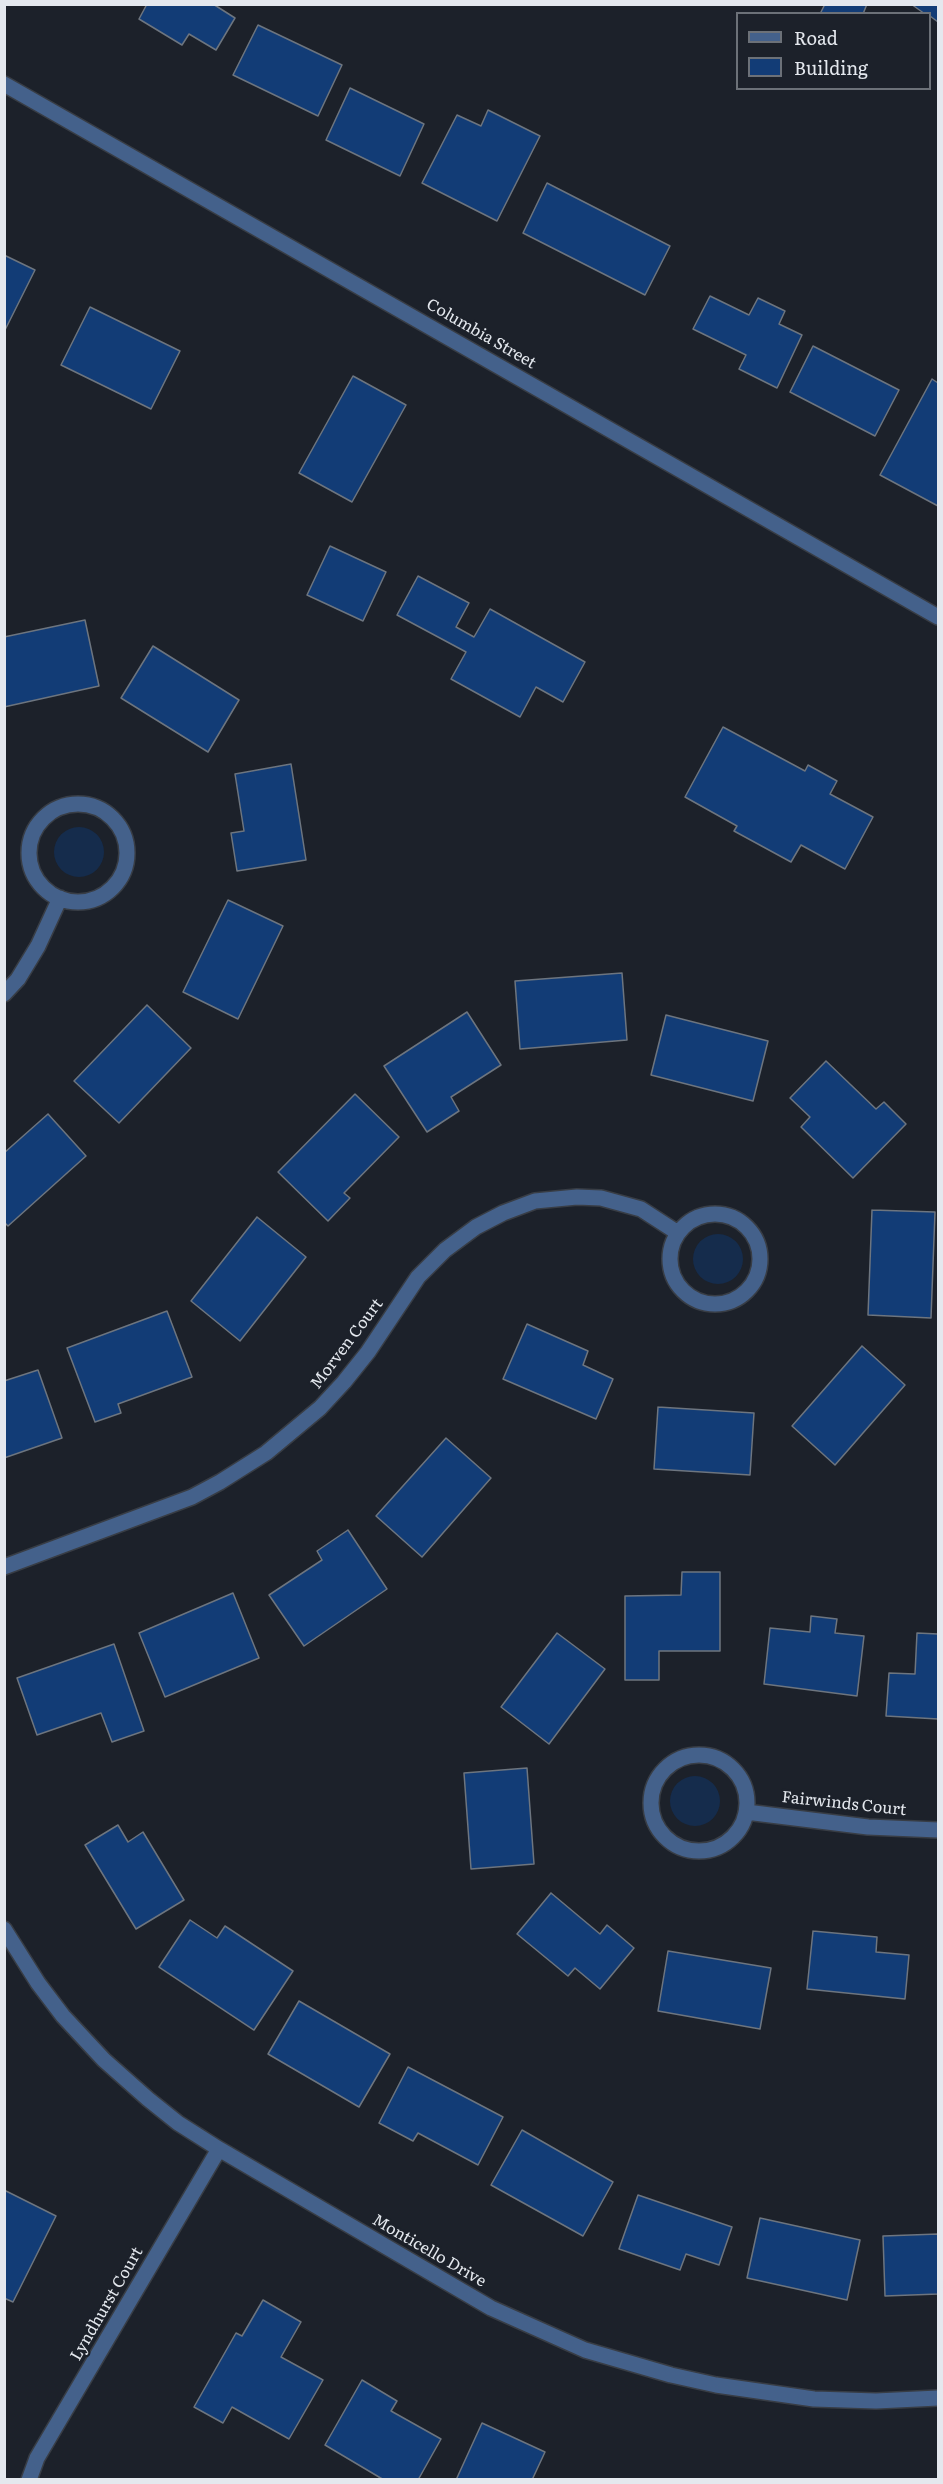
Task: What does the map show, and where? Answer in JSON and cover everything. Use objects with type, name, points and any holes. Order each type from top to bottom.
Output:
[{"type":"street","name":"Columbia Street","points":[[4,84],[939,617]]},
{"type":"street","points":[[70,805],[95,807],[106,813],[122,832],[126,852],[123,870],[108,891],[98,898],[73,902],[60,898],[40,884],[33,873],[30,861],[32,836],[47,815],[58,808],[70,805]]},
{"type":"street","points":[[4,994],[18,979],[38,946],[60,898]]},
{"type":"street","name":"Morven Court","points":[[4,1567],[192,1497],[266,1453],[320,1408],[344,1382],[418,1277],[445,1250],[476,1227],[503,1213],[535,1201],[577,1197],[601,1198],[641,1209],[678,1233]]},
{"type":"street","points":[[709,1214],[721,1214],[743,1223],[752,1233],[760,1255],[755,1280],[743,1293],[727,1302],[703,1302],[692,1297],[682,1290],[671,1268],[669,1256],[678,1233],[697,1217],[709,1214]]},
{"type":"street","points":[[697,1755],[711,1757],[735,1771],[743,1784],[747,1798],[746,1812],[742,1825],[722,1846],[708,1851],[694,1852],[680,1848],[658,1829],[652,1809],[653,1788],[660,1775],[670,1765],[683,1758],[697,1755]]},
{"type":"street","name":"Fairwinds Court","points":[[746,1812],[868,1827],[939,1830]]},
{"type":"street","name":"Monticello Drive","points":[[4,1929],[38,1983],[86,2043],[148,2099],[219,2150],[491,2308],[585,2350],[671,2375],[775,2395],[876,2401],[939,2398]]},
{"type":"street","name":"Lyndhurst Court","points":[[29,2480],[37,2458],[219,2150]]},
{"type":"shaded area","points":[[74,827],[84,827],[97,834],[104,847],[104,857],[97,870],[84,877],[74,877],[65,873],[58,866],[54,857],[54,847],[58,838],[65,831]]},
{"type":"shaded area","points":[[718,1234],[727,1236],[738,1245],[743,1259],[741,1268],[732,1279],[718,1284],[709,1282],[698,1273],[693,1259],[695,1250],[704,1239]]},
{"type":"shaded area","points":[[690,1776],[700,1776],[713,1783],[720,1796],[720,1806],[713,1819],[700,1826],[690,1826],[681,1822],[674,1815],[670,1806],[670,1796],[674,1787],[681,1780]]},
{"type":"building","points":[[147,4],[213,4],[235,18],[216,50],[189,34],[182,45],[139,19]]},
{"type":"building","points":[[825,4],[867,4],[864,12],[821,12]]},
{"type":"building","points":[[911,4],[938,4],[938,22],[931,17],[931,12],[922,12]]},
{"type":"building","points":[[258,25],[342,65],[318,116],[233,75]]},
{"type":"building","points":[[350,88],[424,124],[400,176],[326,140]]},
{"type":"building","points":[[488,110],[540,136],[497,221],[422,183],[457,115],[481,126]]},
{"type":"building","points":[[547,183],[670,246],[645,295],[523,233]]},
{"type":"building","points":[[4,255],[35,270],[5,330],[4,330]]},
{"type":"building","points":[[710,296],[749,315],[758,298],[785,311],[779,324],[802,335],[777,388],[739,369],[746,355],[693,329]]},
{"type":"building","points":[[90,307],[180,351],[151,409],[61,365]]},
{"type":"building","points":[[813,346],[899,390],[875,436],[790,392]]},
{"type":"building","points":[[353,376],[406,405],[352,502],[299,473]]},
{"type":"building","points":[[932,379],[938,383],[938,506],[880,475]]},
{"type":"building","points":[[330,546],[386,572],[363,621],[307,595]]},
{"type":"building","points":[[418,576],[469,603],[456,627],[474,637],[490,609],[585,662],[563,702],[536,687],[520,717],[451,679],[466,652],[397,615]]},
{"type":"building","points":[[85,620],[99,686],[4,707],[4,637]]},
{"type":"building","points":[[153,646],[239,700],[208,752],[121,698]]},
{"type":"building","points":[[723,727],[805,771],[808,765],[837,781],[830,794],[873,817],[845,869],[801,845],[791,862],[734,831],[737,826],[685,797]]},
{"type":"building","points":[[291,764],[306,860],[237,871],[231,833],[244,831],[235,774]]},
{"type":"building","points":[[228,900],[283,926],[238,1019],[183,992]]},
{"type":"building","points":[[622,973],[627,1040],[520,1049],[515,981]]},
{"type":"building","points":[[147,1005],[191,1048],[119,1123],[74,1081]]},
{"type":"building","points":[[467,1012],[501,1065],[451,1097],[459,1111],[427,1132],[384,1066]]},
{"type":"building","points":[[666,1015],[768,1041],[753,1101],[651,1075]]},
{"type":"building","points":[[826,1061],[876,1109],[884,1102],[906,1124],[853,1178],[801,1127],[810,1117],[790,1098]]},
{"type":"building","points":[[355,1094],[399,1137],[344,1193],[350,1198],[328,1221],[278,1172]]},
{"type":"building","points":[[48,1114],[86,1156],[8,1226],[4,1222],[4,1153]]},
{"type":"building","points":[[872,1210],[935,1212],[931,1318],[868,1315]]},
{"type":"building","points":[[257,1217],[306,1257],[240,1341],[191,1301]]},
{"type":"building","points":[[167,1311],[192,1377],[118,1404],[121,1413],[95,1422],[67,1348]]},
{"type":"building","points":[[527,1324],[588,1351],[583,1365],[613,1379],[596,1419],[503,1379]]},
{"type":"building","points":[[862,1346],[905,1385],[835,1465],[792,1426]]},
{"type":"building","points":[[38,1370],[62,1438],[4,1458],[4,1381]]},
{"type":"building","points":[[658,1407],[754,1413],[750,1475],[654,1469]]},
{"type":"building","points":[[446,1438],[491,1478],[422,1557],[376,1516]]},
{"type":"building","points":[[348,1530],[387,1589],[304,1646],[269,1595],[322,1560],[317,1551]]},
{"type":"building","points":[[682,1572],[720,1572],[720,1651],[659,1651],[659,1680],[625,1680],[625,1596],[681,1595]]},
{"type":"building","points":[[233,1593],[259,1658],[165,1697],[139,1633]]},
{"type":"building","points":[[811,1616],[837,1619],[835,1633],[864,1636],[857,1696],[764,1684],[770,1628],[810,1632]]},
{"type":"building","points":[[557,1633],[605,1669],[549,1744],[501,1707]]},
{"type":"building","points":[[917,1633],[938,1634],[938,1719],[886,1716],[889,1673],[915,1674]]},
{"type":"building","points":[[114,1644],[144,1731],[112,1742],[101,1713],[37,1735],[17,1678]]},
{"type":"building","points":[[527,1768],[534,1864],[471,1869],[464,1773]]},
{"type":"building","points":[[118,1825],[128,1842],[143,1832],[184,1900],[136,1929],[85,1845]]},
{"type":"building","points":[[551,1893],[600,1934],[607,1925],[634,1948],[600,1989],[575,1968],[568,1976],[517,1934]]},
{"type":"building","points":[[190,1920],[217,1938],[225,1926],[293,1971],[254,2030],[159,1967]]},
{"type":"building","points":[[813,1931],[877,1937],[876,1952],[909,1955],[905,1999],[807,1989]]},
{"type":"building","points":[[668,1951],[771,1968],[760,2029],[658,2011]]},
{"type":"building","points":[[299,2001],[390,2054],[359,2107],[268,2054]]},
{"type":"building","points":[[408,2067],[503,2117],[478,2165],[418,2133],[413,2141],[379,2123]]},
{"type":"building","points":[[522,2130],[613,2182],[583,2236],[491,2185]]},
{"type":"building","points":[[4,2190],[56,2216],[13,2302],[4,2298]]},
{"type":"building","points":[[638,2195],[732,2227],[719,2265],[686,2254],[680,2270],[619,2249]]},
{"type":"building","points":[[760,2218],[860,2240],[847,2300],[747,2278]]},
{"type":"building","points":[[938,2234],[938,2294],[885,2296],[883,2236]]},
{"type":"building","points":[[263,2300],[301,2322],[281,2357],[323,2380],[289,2439],[232,2407],[223,2423],[194,2407],[236,2333],[242,2336]]},
{"type":"building","points":[[362,2380],[397,2401],[391,2411],[441,2439],[418,2480],[384,2480],[325,2445]]},
{"type":"building","points":[[482,2423],[545,2452],[532,2480],[456,2480]]}]
